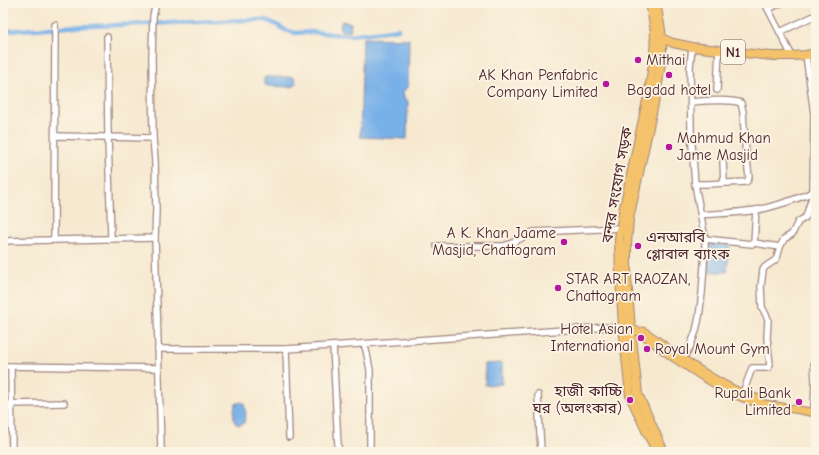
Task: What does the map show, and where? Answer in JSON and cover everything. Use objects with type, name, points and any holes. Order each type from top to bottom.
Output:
[{"type":"highway","points":[[650,3],[655,31],[658,38]]},
{"type":"highway","points":[[656,3],[658,38]]},
{"type":"highway","name":"N1","points":[[658,38],[692,47],[772,56],[813,54]]},
{"type":"highway","name":"বন্দর সংযোগ সড়ক","points":[[658,38],[649,91],[623,212],[619,239],[620,277],[638,394],[664,452]]},
{"type":"highway","name":"বন্দর সংযোগ সড়ক","points":[[657,452],[630,396],[627,325],[627,244],[637,180],[657,90],[662,56],[658,38]]},
{"type":"main road","points":[[627,325],[651,336],[682,358],[725,385],[762,400],[815,410]]},
{"type":"main road","points":[[627,325],[691,370],[730,393],[754,402],[815,410]]},
{"type":"street","points":[[765,3],[792,56]]},
{"type":"street","points":[[768,9],[781,3]]},
{"type":"street","points":[[155,8],[153,16],[153,138],[155,161],[158,368],[161,448],[163,452]]},
{"type":"street","points":[[780,32],[816,15]]},
{"type":"street","points":[[54,28],[54,240]]},
{"type":"street","points":[[107,37],[108,136],[112,239]]},
{"type":"street","points":[[682,358],[690,347],[699,317],[705,239],[695,184],[690,67],[692,47]]},
{"type":"street","points":[[717,90],[719,50]]},
{"type":"street","points":[[743,393],[752,368],[768,368],[770,365],[767,338],[768,319],[762,307],[761,287],[763,270],[777,258],[784,239],[792,234],[798,222],[806,217],[814,195],[813,54]]},
{"type":"street","points":[[691,102],[738,102],[742,104],[749,177],[746,182],[695,184]]},
{"type":"street","points":[[55,136],[153,138]]},
{"type":"street","points":[[723,162],[724,183]]},
{"type":"street","points":[[701,215],[756,210],[814,195]]},
{"type":"street","points":[[754,243],[756,210]]},
{"type":"street","points":[[436,246],[504,246],[534,232],[621,228]]},
{"type":"street","points":[[3,241],[155,238]]},
{"type":"street","points":[[705,239],[740,244],[768,244],[780,247]]},
{"type":"street","points":[[158,349],[286,349],[627,325]]},
{"type":"street","points":[[364,344],[370,370],[370,452]]},
{"type":"street","points":[[333,346],[338,452]]},
{"type":"street","points":[[286,349],[289,437]]},
{"type":"street","points":[[814,364],[815,410]]},
{"type":"street","points":[[3,366],[158,368]]},
{"type":"street","points":[[10,366],[12,452]]},
{"type":"street","points":[[538,395],[541,452]]},
{"type":"street","points":[[3,408],[11,406],[64,403]]},
{"type":"water","points":[[342,21],[351,23],[350,31],[340,30]]},
{"type":"water","points":[[363,38],[409,39],[408,87],[403,91],[404,99],[408,101],[407,139],[360,137]]},
{"type":"water","points":[[265,77],[294,77],[296,83],[291,87],[268,86],[264,84]]},
{"type":"water","points":[[711,244],[730,245],[727,272],[707,272]]},
{"type":"water","points":[[502,363],[502,384],[485,385],[485,364]]},
{"type":"water","points":[[241,402],[244,404],[246,414],[244,423],[239,425],[235,423],[234,411],[235,404]]},
{"type":"waterway","points":[[3,31],[64,27],[249,20],[266,20],[285,30],[295,33],[311,32],[349,35],[398,29]]},
{"type":"place","name":"Mithai","points":[[638,60]]},
{"type":"place","name":"Bagdad hotel","points":[[669,75]]},
{"type":"place","name":"AK Khan Penfabric Company Limited","points":[[606,84]]},
{"type":"place","name":"Mahmud Khan Jame Masjid","points":[[669,147]]},
{"type":"place","name":"A K. Khan Jaame Masjid, Chattogram","points":[[564,242]]},
{"type":"place","name":"এনআরবি গ্লোবাল ব্যাংক","points":[[638,246]]},
{"type":"place","name":"STAR ART RAOZAN, Chattogram","points":[[558,288]]},
{"type":"place","name":"Hotel Asian International","points":[[641,338]]},
{"type":"place","name":"Royal Mount Gym","points":[[647,349]]},
{"type":"place","name":"হাজী কাচ্চি ঘর (অলংকার)","points":[[630,400]]},
{"type":"place","name":"Rupali Bank Limited","points":[[799,402]]}]
